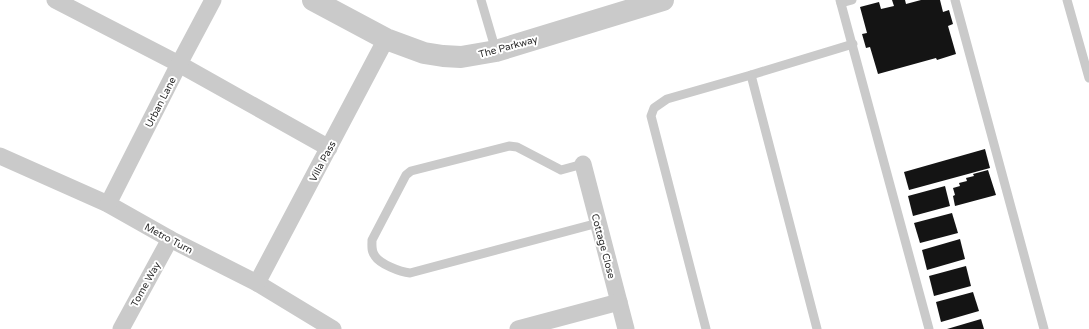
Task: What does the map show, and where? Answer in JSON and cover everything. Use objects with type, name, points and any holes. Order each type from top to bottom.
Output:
[{"type":"street","points":[[55,0],[179,64],[329,148]]},
{"type":"street","name":"Urban Lane","points":[[108,204],[179,64],[214,0]]},
{"type":"street","name":"The Parkway","points":[[313,0],[386,39],[424,53],[443,56],[461,56],[496,51],[654,1]]},
{"type":"street","name":"Villa Pass","points":[[257,283],[386,39]]},
{"type":"street","name":"Metro Turn","points":[[0,156],[108,204],[170,239],[257,283],[333,329]]},
{"type":"street","name":"Cottage Close","points":[[583,164],[626,329]]},
{"type":"street","name":"Tome Way","points":[[121,329],[170,239]]},
{"type":"street","points":[[518,329],[619,302]]},
{"type":"lane","points":[[481,0],[496,51]]},
{"type":"lane","points":[[852,0],[840,2],[853,44],[929,329]]},
{"type":"lane","points":[[1067,0],[1089,78]]},
{"type":"lane","points":[[957,1],[1044,329]]},
{"type":"lane","points":[[706,329],[651,116],[654,108],[667,99],[751,76],[853,44]]},
{"type":"lane","points":[[751,76],[817,329]]},
{"type":"lane","points":[[583,164],[561,170],[517,147],[510,146],[411,171],[406,175],[372,240],[372,250],[375,257],[393,268],[402,272],[410,273],[598,223]]},
{"type":"building","points":[[892,0],[905,0],[906,4],[921,0],[940,0],[943,12],[949,10],[953,24],[948,26],[956,54],[878,74],[870,47],[866,48],[862,34],[867,33],[860,7],[879,2],[881,9],[894,6]]},
{"type":"building","points":[[985,149],[990,168],[909,190],[904,172]]},
{"type":"building","points":[[988,170],[996,195],[955,206],[953,196],[955,195],[953,188],[960,186],[959,183],[967,181],[966,178],[974,176],[973,174]]},
{"type":"building","points":[[945,186],[950,206],[913,216],[908,196]]},
{"type":"building","points":[[952,213],[958,233],[920,243],[914,223]]},
{"type":"building","points":[[960,239],[965,259],[927,270],[922,250]]},
{"type":"building","points":[[966,266],[971,286],[934,296],[929,276]]},
{"type":"building","points":[[973,292],[979,311],[941,322],[936,302]]},
{"type":"building","points":[[981,319],[984,329],[947,329]]}]
